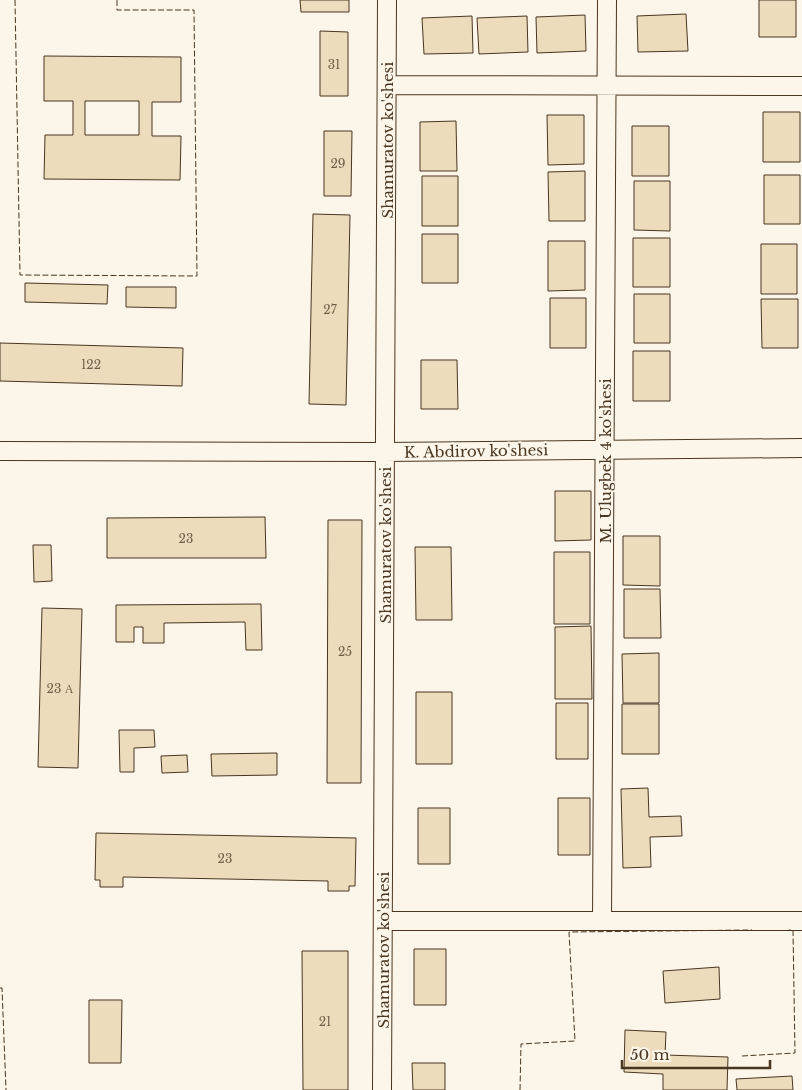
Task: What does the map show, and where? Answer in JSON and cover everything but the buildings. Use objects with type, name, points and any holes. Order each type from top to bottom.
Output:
[{"type":"street","name":"Shamuratov ko'shesi","points":[[382,1090],[387,0]]},
{"type":"street","name":"M. Ulugbek 4 ko'shesi","points":[[602,921],[607,0]]},
{"type":"street","points":[[387,85],[802,86]]},
{"type":"street","name":"K. Abdirov ko'shesi","points":[[0,451],[385,452],[802,448]]},
{"type":"street","points":[[383,921],[802,921]]},
{"type":"fence","points":[[15,0],[20,275],[197,276],[194,10],[117,10],[117,0]]},
{"type":"fence","points":[[520,1090],[521,1044],[575,1041],[569,932],[752,930]]},
{"type":"fence","points":[[742,1056],[795,1053],[793,930],[789,930]]},
{"type":"fence","points":[[0,988],[2,988],[6,1090]]}]
